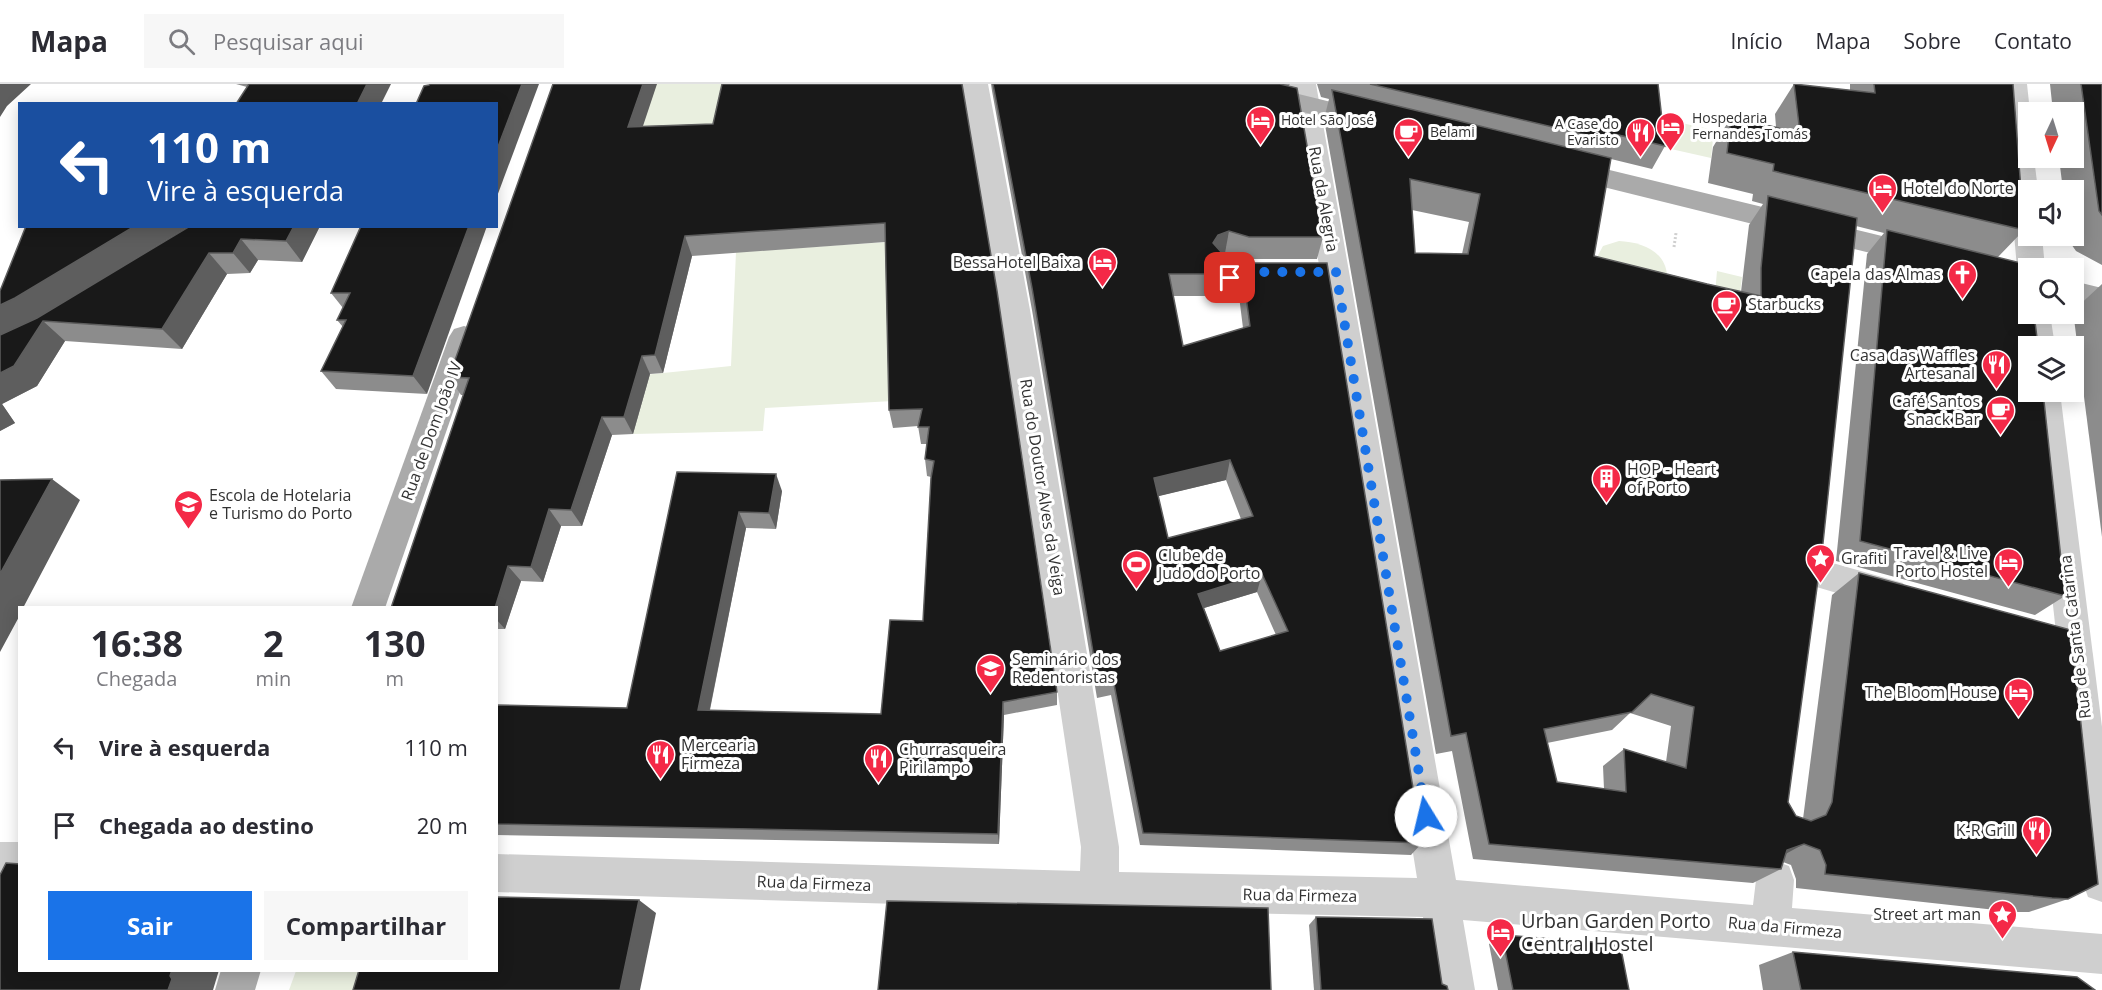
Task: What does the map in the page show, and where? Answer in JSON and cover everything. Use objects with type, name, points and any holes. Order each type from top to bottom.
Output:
[{"type":"main road","points":[[1224,84],[1305,94],[1396,126]]},
{"type":"main road","points":[[1539,161],[1850,252],[1944,261]]},
{"type":"main road","points":[[2084,295],[2102,299]]},
{"type":"main road","name":"Rua de Dom João IV","points":[[369,606],[472,314]]},
{"type":"main road","points":[[235,990],[240,972]]},
{"type":"street","name":"Rua do Doutor Alves da Veiga","points":[[975,84],[976,124],[1015,310],[1100,847],[1099,891]]},
{"type":"street","points":[[2014,84],[2023,180]]},
{"type":"street","name":"Rua da Alegria","points":[[1305,94],[1322,272],[1440,898],[1455,990]]},
{"type":"street","name":"Rua de Santa Catarina","points":[[2046,402],[2102,883]]},
{"type":"street","points":[[1815,574],[1926,603]]},
{"type":"street","points":[[2037,633],[2076,644]]},
{"type":"street","points":[[0,861],[18,861]]},
{"type":"street","name":"Rua da Firmeza","points":[[498,873],[1099,891],[1440,898],[2102,954]]},
{"type":"street","points":[[1771,926],[1775,880]]},
{"type":"path","points":[[1674,247],[1676,233]]},
{"type":"green space","points":[[584,84],[733,84],[716,157],[636,147],[651,100]]},
{"type":"green space","points":[[1635,113],[1714,130],[1711,158],[1631,140]]},
{"type":"green space","points":[[1619,241],[1636,243],[1657,254],[1666,267],[1667,276],[1596,259],[1603,246]]},
{"type":"green space","points":[[888,242],[893,401],[765,408],[763,431],[633,434],[638,415],[615,378],[731,366],[736,252]]},
{"type":"green space","points":[[1717,271],[1742,277],[1740,294],[1713,317]]},
{"type":"green space","points":[[296,972],[390,972],[385,990],[289,990]]},
{"type":"building","points":[[249,84],[367,84],[358,102],[237,102]]},
{"type":"building","points":[[522,84],[498,147],[498,102],[417,102],[424,86]]},
{"type":"building","points":[[553,84],[643,84],[628,127],[713,124],[722,84],[962,84],[997,291],[1057,692],[1003,702],[998,834],[498,824],[498,705],[627,708],[677,472],[776,474],[769,513],[739,512],[698,710],[881,714],[890,620],[923,621],[931,478],[934,461],[925,459],[929,427],[918,427],[922,409],[889,410],[885,223],[685,236],[655,355],[642,356],[624,417],[602,417],[571,510],[549,509],[531,567],[508,566],[496,606],[392,606],[469,378],[449,377]]},
{"type":"building","points":[[993,84],[1280,84],[1297,88],[1323,237],[1249,237],[1229,231],[1218,235],[1213,243],[1223,254],[1250,263],[1327,263],[1422,843],[1143,833],[1113,679],[1098,682],[1032,288]],"holes":[[[1169,274],[1243,274],[1250,326],[1183,346]],[[1230,460],[1253,516],[1168,538],[1154,478]],[[1262,574],[1288,631],[1220,651],[1198,594]]]},
{"type":"building","points":[[1370,84],[1658,84],[1665,146],[1614,134],[1612,141]]},
{"type":"building","points":[[1794,84],[1875,93],[1874,84],[2013,84],[2020,180],[2018,180],[2018,229],[1773,171],[1774,164],[1727,153],[1731,117],[1800,133]]},
{"type":"building","points":[[2081,84],[2102,84],[2102,215],[2099,211]]},
{"type":"building","points":[[1332,90],[1611,158],[1594,256],[1707,284],[1761,296],[1761,268],[1768,196],[1857,218],[1823,543],[1788,802],[1796,816],[1811,821],[1826,815],[1832,802],[1859,573],[2071,630],[2098,884],[2068,899],[1825,874],[1826,865],[1820,850],[1804,844],[1787,850],[1781,869],[1489,844],[1466,733],[1451,736]],"holes":[[[1410,179],[1480,194],[1468,254],[1415,253]],[[1651,694],[1694,707],[1686,768],[1624,749],[1626,792],[1557,782],[1544,729],[1632,712]]]},
{"type":"building","points":[[25,228],[132,228],[0,305],[0,291]]},
{"type":"building","points":[[187,228],[293,228],[286,241],[241,239],[233,253],[209,253],[162,329],[43,321],[14,366],[0,373],[0,335],[37,318]]},
{"type":"building","points":[[360,228],[468,228],[413,376],[321,371],[346,320],[337,320],[350,293],[331,293]]},
{"type":"building","points":[[1887,230],[2018,262],[2018,324],[2035,324],[2037,336],[2018,336],[2018,402],[2044,402],[2065,596],[1860,541]]},
{"type":"building","points":[[52,479],[0,574],[0,480]]},
{"type":"building","points":[[6,863],[18,864],[18,972],[171,972],[172,979],[168,990],[0,990],[0,875]]},
{"type":"building","points":[[498,897],[639,900],[620,990],[353,990],[358,972],[498,972]]},
{"type":"building","points":[[887,901],[1268,908],[1271,990],[878,990]]},
{"type":"building","points":[[1316,917],[1432,919],[1442,984],[1447,986],[1448,990],[1321,990]]},
{"type":"building","points":[[1502,935],[1620,944],[1629,990],[1513,990]]},
{"type":"building","points":[[1793,952],[2077,977],[2095,990],[1801,990]]},
{"type":"place","name":"Hotel São José","points":[[1260,146]]},
{"type":"place","name":"Hospedaria Fernandes Tomás","points":[[1671,152]]},
{"type":"place","name":"Belami","points":[[1409,158]]},
{"type":"place","name":"A Case do Evaristo","points":[[1640,158]]},
{"type":"place","name":"Hotel do Norte","points":[[1882,214]]},
{"type":"place","name":"BessaHotel Baixa","points":[[1102,288]]},
{"type":"place","name":"Capela das Almas","points":[[1962,300]]},
{"type":"place","name":"Starbucks","points":[[1727,330]]},
{"type":"place","name":"Casa das Waffles Artesanal","points":[[1996,390]]},
{"type":"place","name":"Café Santos Snack Bar","points":[[2001,436]]},
{"type":"place","name":"HOP - Heart of Porto","points":[[1606,504]]},
{"type":"place","name":"Escola de Hotelaria e Turismo do Porto","points":[[188,530]]},
{"type":"place","name":"Grafiti","points":[[1820,584]]},
{"type":"place","name":"Travel & Live Porto Hostel","points":[[2009,588]]},
{"type":"place","name":"Clube de Judo do Porto","points":[[1137,590]]},
{"type":"place","name":"Seminário dos Redentoristas","points":[[991,694]]},
{"type":"place","name":"The Bloom House","points":[[2018,718]]},
{"type":"place","name":"Mercearia Firmeza","points":[[660,780]]},
{"type":"place","name":"Churrasqueira Pirilampo","points":[[878,784]]},
{"type":"place","name":"K-R Grill","points":[[2036,856]]},
{"type":"place","name":"Street art man","points":[[2002,940]]},
{"type":"place","name":"Urban Garden Porto Central Hostel","points":[[1500,958]]},
{"type":"route","points":[[1230,278],[1240,272],[1336,272],[1426,816]]}]
